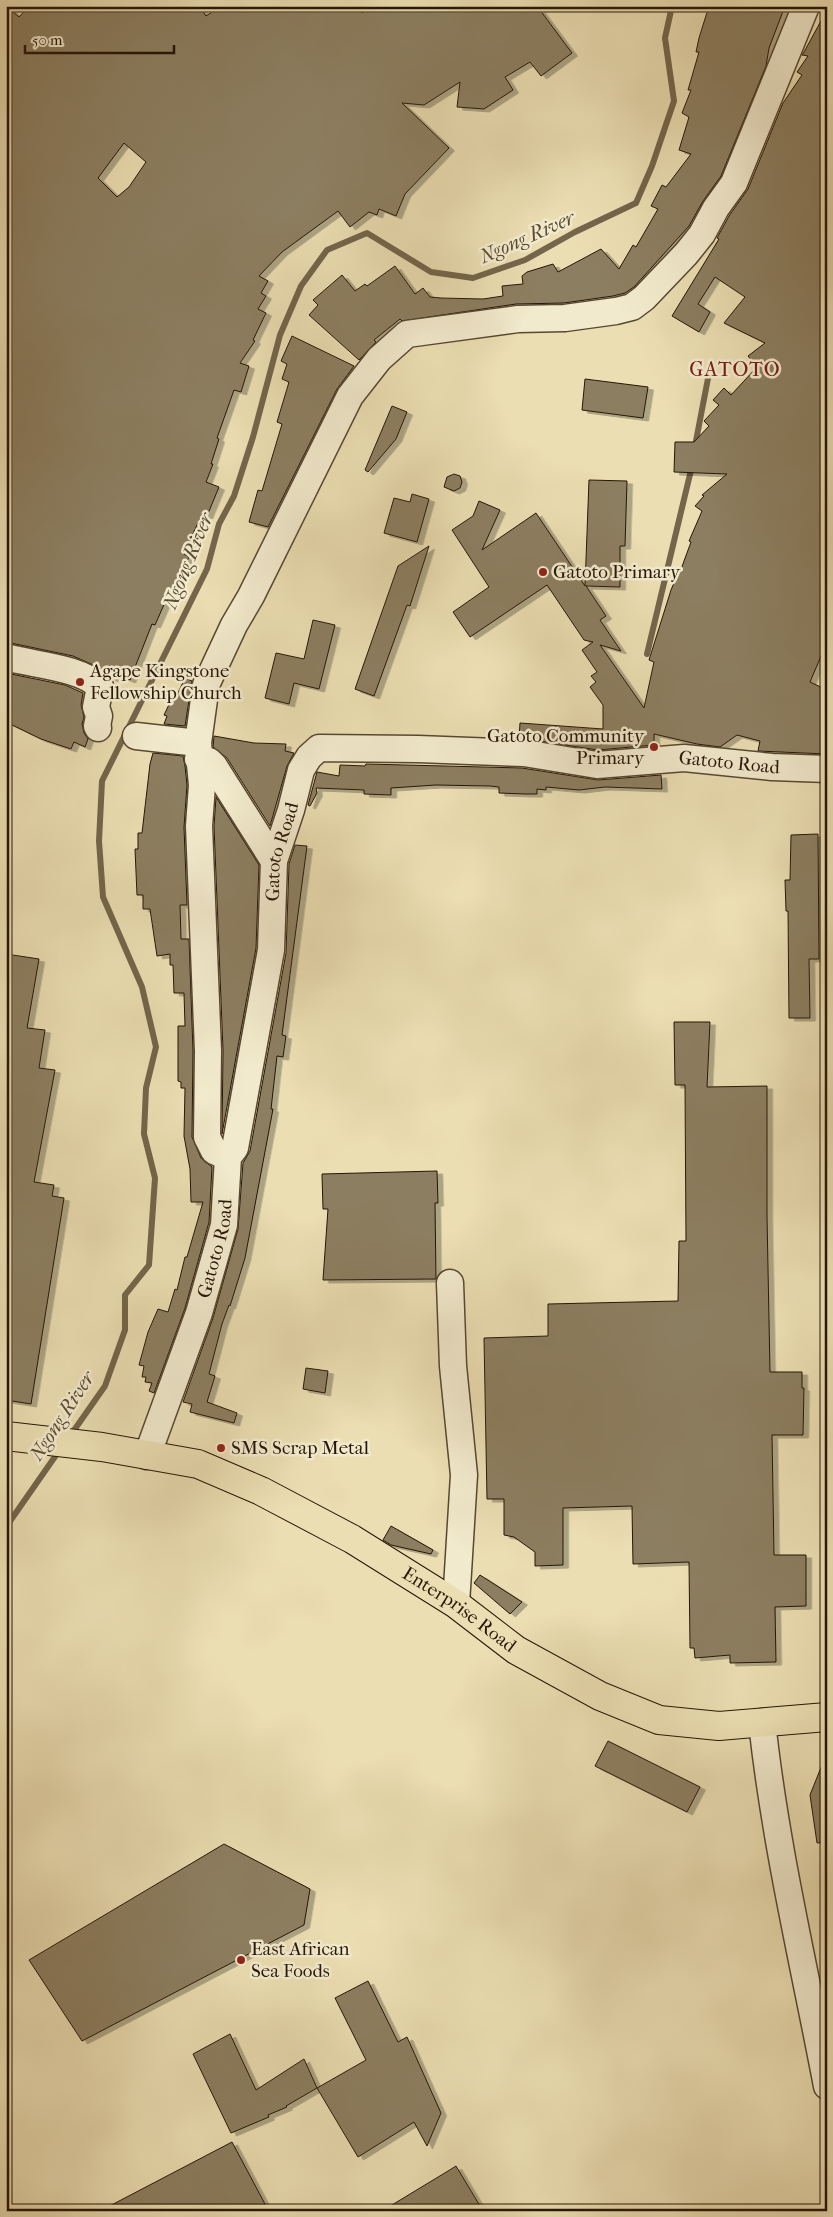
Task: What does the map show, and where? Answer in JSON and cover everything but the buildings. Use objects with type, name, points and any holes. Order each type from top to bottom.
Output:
[{"type":"main road","name":"Enterprise Road","points":[[14,1437],[102,1447],[198,1464],[261,1492],[352,1539],[456,1604],[516,1650],[600,1696],[659,1720],[720,1726],[827,1717]]},
{"type":"street","points":[[228,1157],[214,1151],[207,1136],[208,1051],[199,826],[202,769],[198,751],[206,685],[219,655],[251,596],[350,396],[379,359],[407,334],[518,319],[565,318],[616,312],[632,307],[644,298],[686,254],[702,234],[716,208],[734,183],[806,6]]},
{"type":"street","points":[[6,657],[54,668],[90,679],[100,688],[96,707],[98,728]]},
{"type":"street","points":[[136,736],[198,751],[214,766],[274,861]]},
{"type":"street","name":"Gatoto Road","points":[[147,1456],[199,1313],[224,1225],[228,1157],[235,1148],[271,950],[274,861],[291,810],[301,770],[309,756],[319,748],[418,749],[524,753],[598,764],[684,758],[772,767],[827,769]]},
{"type":"street","points":[[450,1283],[452,1366],[464,1475],[456,1604]]},
{"type":"street","points":[[762,1722],[767,1768],[778,1832],[827,2086]]},
{"type":"waterway","name":"Ngong River","points":[[70,1436],[105,1386],[125,1330],[125,1295],[149,1265],[155,1178],[144,1134],[146,1088],[156,1047],[142,987],[103,897],[99,841],[102,781],[207,569],[219,524],[234,496],[253,437],[280,335],[301,286],[327,250],[367,233],[431,272],[473,278],[525,260],[575,232],[636,203],[652,166],[674,101],[665,38],[672,6]]},
{"type":"waterway","points":[[695,446],[710,368]]},
{"type":"waterway","points":[[647,654],[692,466]]},
{"type":"waterway","name":"Ngong River","points":[[6,1527],[61,1448]]},
{"type":"place","name":"Gatoto Primary","points":[[543,572]]},
{"type":"place","name":"Agape Kingstone Fellowship Church","points":[[80,682]]},
{"type":"place","name":"Gatoto Community Primary","points":[[654,747]]},
{"type":"place","name":"SMS Scrap Metal","points":[[221,1448]]},
{"type":"place","name":"East African Sea Foods","points":[[241,1960]]},
{"type":"district","name":"GATOTO","points":[[735,369]]}]
